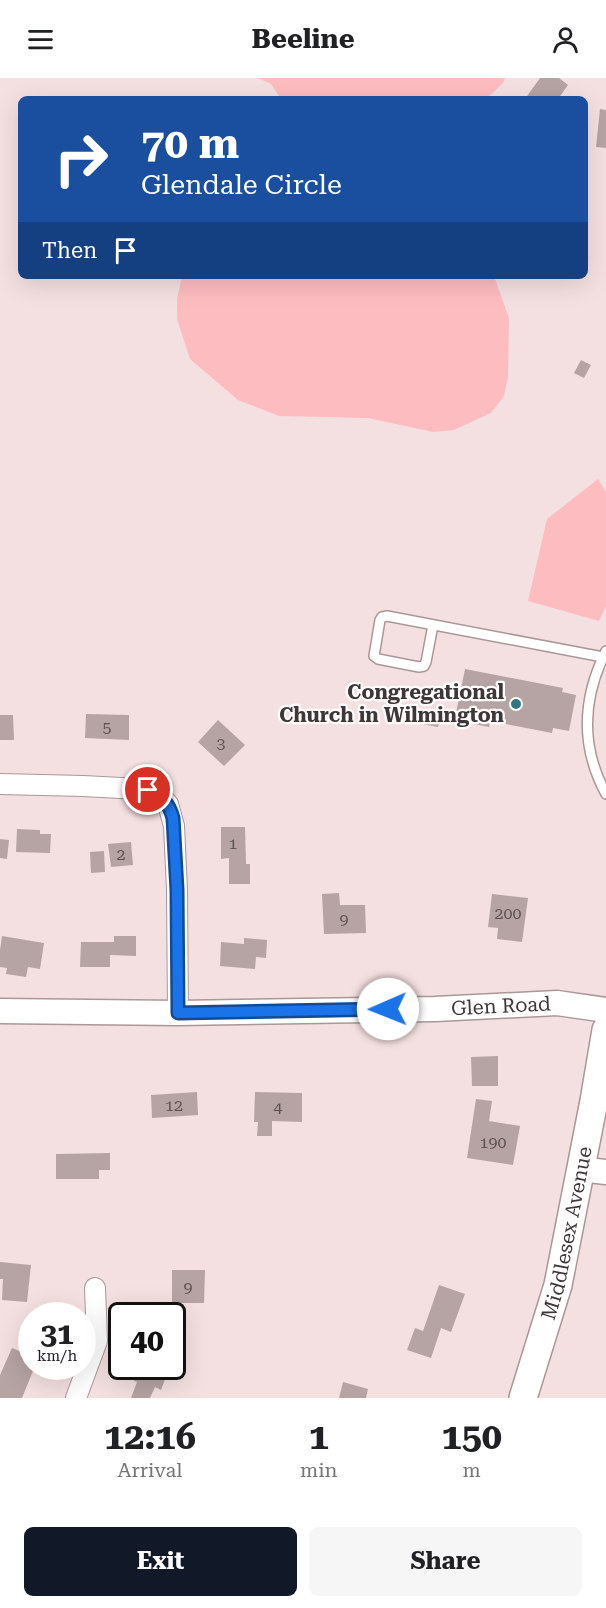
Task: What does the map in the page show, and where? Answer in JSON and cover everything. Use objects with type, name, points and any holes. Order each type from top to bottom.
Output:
[{"type":"main road","name":"Middlesex Avenue","points":[[523,1398],[593,1171],[606,1030]]},
{"type":"street","points":[[0,784],[140,789],[159,795],[168,804],[174,826],[177,879],[178,1013]]},
{"type":"street","name":"Glen Road","points":[[0,1011],[178,1013],[435,1009],[557,1003],[606,1010]]},
{"type":"street","points":[[76,1398],[97,1341],[95,1288]]},
{"type":"lane","points":[[433,625],[424,666],[378,659],[374,656],[380,621],[382,617],[387,616],[605,654],[590,693],[587,732],[594,770],[606,794]]},
{"type":"shaded area","points":[[258,78],[505,78],[489,96],[279,96],[271,84]]},
{"type":"shaded area","points":[[181,279],[495,279],[509,318],[508,376],[504,396],[491,413],[454,430],[433,432],[368,418],[279,416],[238,400],[190,359],[177,319],[177,299]]},
{"type":"shaded area","points":[[598,479],[606,492],[606,606],[599,621],[528,601],[547,519]]},
{"type":"building","points":[[540,78],[559,78],[568,85],[560,96],[527,96]]},
{"type":"building","points":[[600,109],[606,110],[606,148],[596,147]]},
{"type":"building","points":[[581,360],[591,365],[584,378],[574,373]]},
{"type":"building","name":"Congregational Church in Wilmington","points":[[465,669],[563,688],[562,692],[576,695],[569,731],[553,728],[552,733],[490,721],[489,727],[474,724],[475,717],[456,713]]},
{"type":"building","points":[[424,712],[441,715],[438,727],[422,724]]},
{"type":"building","points":[[86,714],[129,715],[129,740],[85,738]]},
{"type":"building","points":[[0,715],[13,715],[14,740],[0,740]]},
{"type":"building","points":[[218,720],[245,745],[224,766],[198,742]]},
{"type":"building","points":[[221,827],[245,827],[246,864],[250,864],[250,884],[229,884],[229,858],[221,859]]},
{"type":"building","points":[[17,829],[40,830],[40,834],[51,834],[50,853],[16,852]]},
{"type":"building","points":[[0,839],[9,840],[7,859],[0,858]]},
{"type":"building","points":[[131,842],[133,865],[111,867],[108,844]]},
{"type":"building","points":[[104,851],[105,872],[91,873],[90,852]]},
{"type":"building","points":[[339,893],[340,905],[365,905],[366,933],[324,934],[322,894]]},
{"type":"building","points":[[492,894],[528,898],[522,942],[497,939],[498,928],[488,927]]},
{"type":"building","points":[[2,936],[44,943],[40,969],[28,967],[26,977],[6,974],[7,968],[0,967]]},
{"type":"building","points":[[114,936],[136,936],[136,956],[110,955],[110,967],[80,967],[81,942],[114,942]]},
{"type":"building","points":[[244,938],[267,940],[266,958],[256,957],[255,969],[220,966],[221,942],[244,944]]},
{"type":"building","points":[[498,1056],[498,1086],[472,1086],[471,1057]]},
{"type":"building","points":[[197,1092],[198,1115],[152,1118],[151,1095]]},
{"type":"building","points":[[255,1092],[302,1093],[302,1122],[272,1121],[272,1136],[257,1136],[258,1122],[254,1122]]},
{"type":"building","points":[[476,1099],[492,1101],[489,1121],[520,1126],[513,1165],[467,1158]]},
{"type":"building","points":[[110,1153],[110,1170],[99,1170],[99,1179],[56,1179],[56,1154]]},
{"type":"building","points":[[0,1262],[31,1265],[27,1302],[2,1300],[3,1279],[0,1279]]},
{"type":"building","points":[[172,1270],[205,1270],[204,1303],[172,1302]]},
{"type":"building","points":[[439,1285],[465,1294],[451,1332],[441,1328],[431,1358],[407,1350],[415,1328],[423,1331]]},
{"type":"building","points":[[12,1348],[18,1350],[18,1380],[29,1380],[22,1398],[0,1398],[0,1375]]},
{"type":"building","points":[[165,1380],[161,1390],[155,1387],[150,1398],[131,1398],[137,1382],[134,1381]]},
{"type":"building","points":[[343,1382],[368,1389],[366,1398],[339,1398]]},
{"type":"place","name":"Congregational Church in Wilmington","points":[[516,704]]},
{"type":"route","points":[[148,790],[165,800],[173,818],[177,890],[178,1013],[388,1009]]}]
